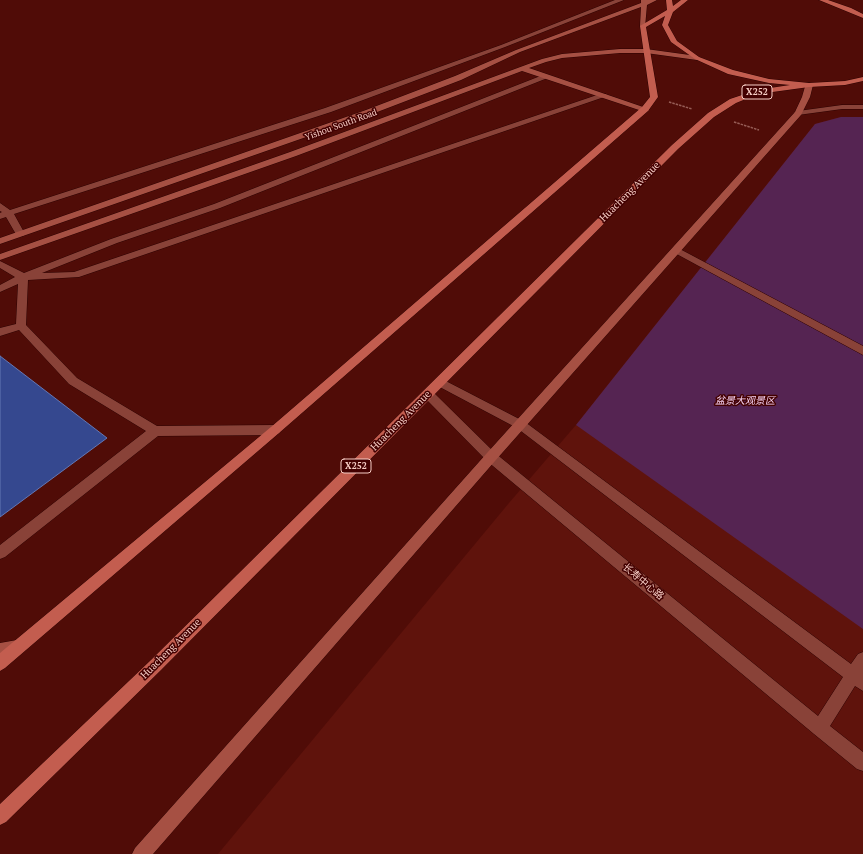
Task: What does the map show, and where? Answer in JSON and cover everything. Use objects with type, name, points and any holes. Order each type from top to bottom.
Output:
[{"type":"main road","name":"Yishou South Road","points":[[0,241],[369,112],[458,78],[518,51],[644,1],[654,0]]},
{"type":"main road","points":[[669,0],[670,11],[665,25],[674,42],[696,58],[731,72],[769,81],[808,85],[845,83],[863,84]]},
{"type":"main road","points":[[643,26],[670,11],[685,0]]},
{"type":"main road","points":[[822,0],[849,9],[863,16]]},
{"type":"main road","points":[[0,663],[17,647],[275,430],[645,109],[654,97],[652,75],[646,52],[643,26],[644,1]]},
{"type":"main road","name":"Yishou South Road","points":[[0,257],[293,154],[522,68],[562,56],[620,51],[646,52],[696,58]]},
{"type":"main road","points":[[522,68],[645,109]]},
{"type":"main road","points":[[845,83],[863,79]]},
{"type":"main road","points":[[141,854],[491,457],[798,113],[806,97],[808,85]]},
{"type":"main road","name":"Huacheng Avenue","points":[[0,816],[156,664],[675,147],[711,115],[733,101],[757,92],[808,85]]},
{"type":"main road","points":[[0,650],[17,647]]},
{"type":"street","points":[[4,215],[328,110],[504,46],[621,0]]},
{"type":"street","points":[[0,289],[23,277],[114,241],[217,206],[546,77]]},
{"type":"street","points":[[0,264],[23,277],[75,276],[603,96]]},
{"type":"street","points":[[798,113],[842,107],[863,107]]},
{"type":"street","points":[[0,206],[4,215],[20,234]]},
{"type":"street","points":[[676,250],[863,351]]},
{"type":"street","points":[[23,277],[21,326],[73,381],[155,431],[275,430]]},
{"type":"street","points":[[0,332],[21,326]]},
{"type":"street","points":[[440,382],[521,425],[858,679]]},
{"type":"street","name":"长寿中心路","points":[[428,394],[491,457],[863,763]]},
{"type":"street","points":[[0,553],[155,431]]},
{"type":"street","points":[[820,728],[858,679],[863,659]]},
{"type":"shaded area","points":[[841,117],[863,117],[863,854],[218,854],[509,503],[576,425],[815,124]]},
{"type":"green space","name":"盆景大观景区","points":[[841,117],[863,117],[863,629],[576,425],[815,124]]},
{"type":"building","points":[[0,356],[107,438],[0,517]]}]
